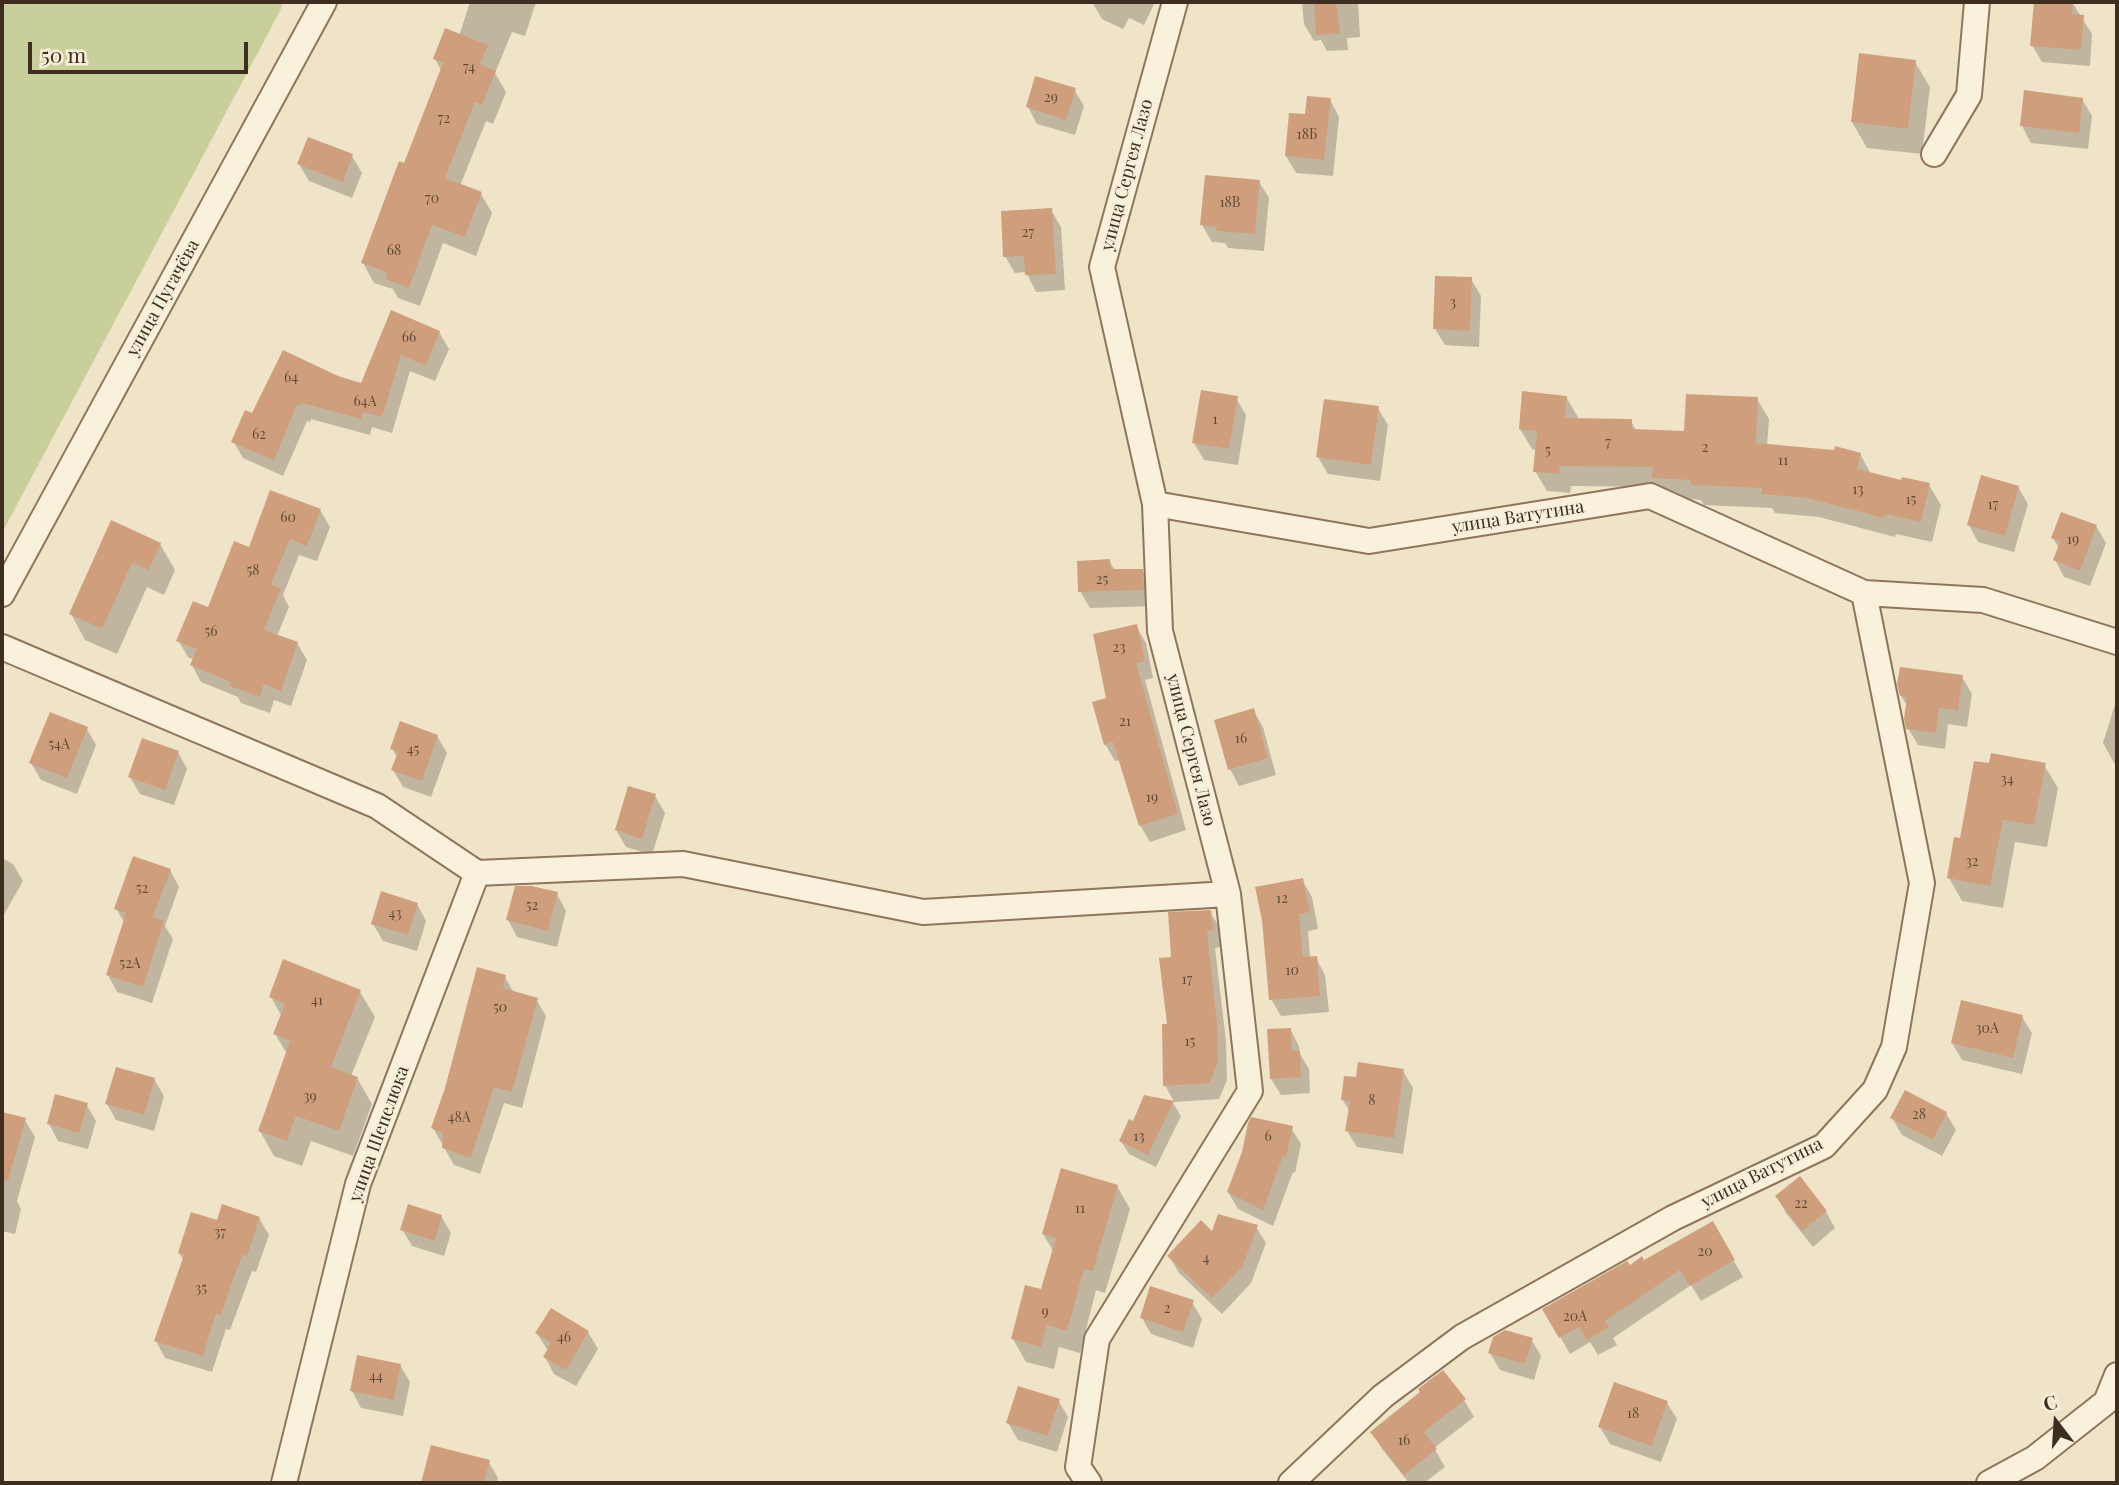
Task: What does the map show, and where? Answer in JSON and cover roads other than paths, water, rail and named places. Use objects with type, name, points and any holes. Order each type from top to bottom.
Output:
[{"type":"street","name":"улица Пугачёва","points":[[2,594],[324,2]]},
{"type":"street","name":"улица Сергея Лазо","points":[[1079,1478],[1097,1339],[1250,1091],[1228,894],[1160,631],[1154,504],[1102,267],[1175,2]]},
{"type":"street","points":[[1934,154],[1969,95],[1977,2]]},
{"type":"street","name":"улица Ватутина","points":[[1154,504],[1369,541],[1650,496],[1864,593],[1983,600],[2117,642]]},
{"type":"street","name":"улица Ватутина","points":[[1291,1483],[1383,1396],[1462,1337],[1673,1218],[1824,1146],[1875,1090],[1894,1047],[1922,883],[1864,593]]},
{"type":"street","points":[[2,647],[377,806],[477,873],[683,864],[923,912],[1228,894]]},
{"type":"street","name":"улица Шепелюка","points":[[284,1483],[358,1184],[477,873]]},
{"type":"street","points":[[1989,1483],[2035,1458],[2106,1402],[2117,1375]]}]
